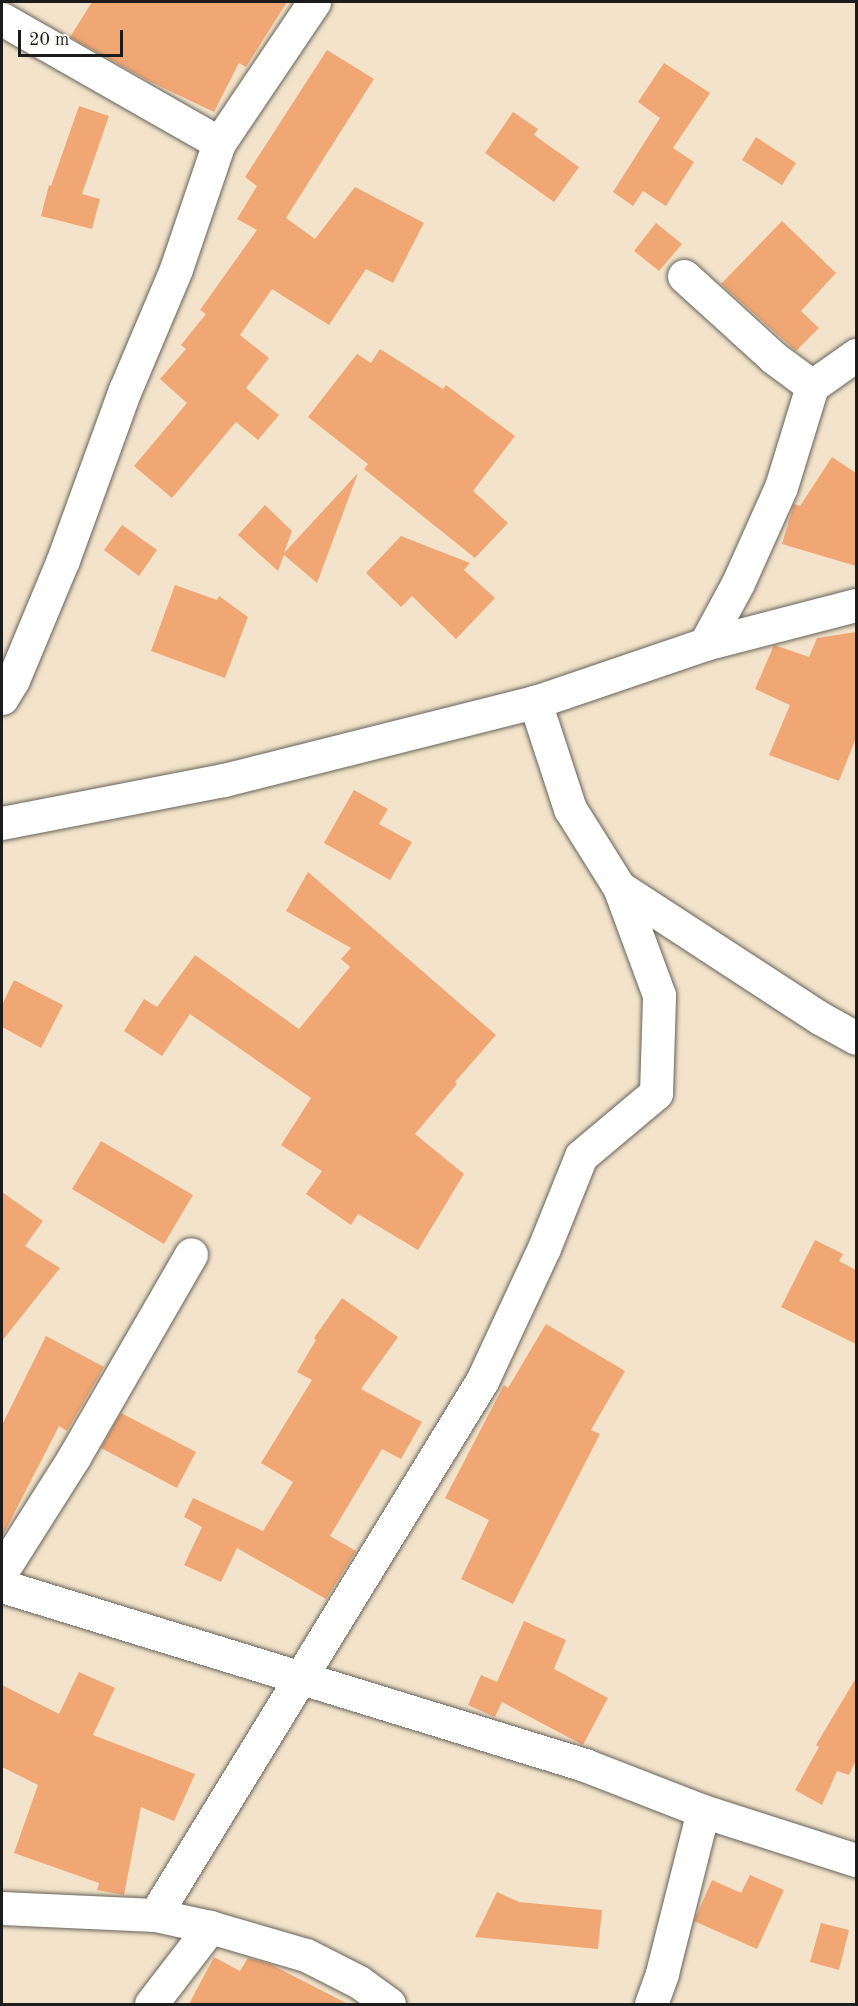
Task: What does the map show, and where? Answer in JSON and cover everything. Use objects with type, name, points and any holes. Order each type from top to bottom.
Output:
[{"type":"street","points":[[2,698],[13,680],[63,560],[125,390],[176,269],[219,143],[315,2]]},
{"type":"street","points":[[2,19],[219,143]]},
{"type":"street","points":[[684,276],[774,358],[812,386]]},
{"type":"street","points":[[705,644],[738,583],[780,488],[812,386],[856,355]]},
{"type":"street","points":[[2,824],[224,780],[535,702],[705,644],[856,605]]},
{"type":"street","points":[[155,1915],[482,1381],[544,1248],[581,1156],[656,1094],[660,995],[619,887],[570,809],[535,702]]},
{"type":"street","points":[[619,887],[820,1018],[856,1038]]},
{"type":"street","points":[[2,1571],[74,1456],[191,1254]]},
{"type":"street","points":[[2,1586],[585,1765],[703,1811],[856,1860]]},
{"type":"street","points":[[651,2004],[662,1973],[703,1811]]},
{"type":"street","points":[[2,1908],[155,1915],[210,1927],[306,1955],[359,1982],[388,2004]]},
{"type":"street","points":[[151,2004],[210,1927]]},
{"type":"building","points":[[92,2],[287,2],[246,67],[239,63],[214,112],[147,80],[70,37]]},
{"type":"building","points":[[327,50],[374,79],[286,218],[315,239],[355,187],[424,223],[393,283],[366,269],[329,325],[272,289],[240,335],[269,358],[246,388],[279,415],[258,440],[236,422],[172,498],[134,466],[187,403],[160,379],[186,349],[181,345],[206,314],[200,310],[257,230],[237,219],[257,186],[245,177]]},
{"type":"building","points":[[664,63],[710,93],[673,148],[694,162],[666,206],[643,191],[633,206],[613,192],[660,118],[638,102]]},
{"type":"building","points":[[79,106],[109,116],[82,194],[100,199],[92,229],[41,216],[49,185],[51,186]]},
{"type":"building","points":[[513,112],[538,129],[534,135],[579,167],[554,202],[485,153]]},
{"type":"building","points":[[756,137],[796,163],[782,185],[742,160]]},
{"type":"building","points":[[782,221],[836,273],[801,311],[819,328],[796,351],[721,284]]},
{"type":"building","points":[[656,223],[682,244],[659,271],[634,251]]},
{"type":"building","points":[[380,349],[443,389],[446,385],[515,436],[473,491],[508,523],[475,558],[364,469],[368,464],[308,417],[357,354],[371,363]]},
{"type":"building","points":[[832,457],[856,473],[856,566],[782,544],[794,504],[800,506]]},
{"type":"building","points":[[358,473],[317,583],[284,555],[278,571],[238,535],[265,505],[292,531],[284,553]]},
{"type":"building","points":[[122,525],[157,550],[139,576],[104,550]]},
{"type":"building","points":[[401,536],[470,563],[464,570],[495,598],[456,639],[412,596],[401,607],[366,573]]},
{"type":"building","points":[[175,585],[217,600],[219,596],[248,617],[225,678],[151,651]]},
{"type":"building","points":[[856,632],[856,738],[839,781],[769,755],[790,705],[755,689],[774,645],[809,657],[817,638]]},
{"type":"building","points":[[354,790],[388,809],[379,824],[412,842],[390,880],[324,843]]},
{"type":"building","points":[[308,872],[496,1035],[455,1082],[457,1084],[415,1134],[464,1174],[418,1250],[358,1214],[351,1225],[306,1194],[322,1171],[281,1145],[311,1098],[190,1014],[162,1056],[124,1031],[144,999],[157,1007],[195,955],[299,1029],[350,967],[341,959],[351,948],[286,911]]},
{"type":"building","points":[[14,980],[63,1005],[41,1048],[2,1027],[2,1005]]},
{"type":"building","points":[[101,1141],[193,1195],[164,1244],[72,1189]]},
{"type":"building","points":[[2,1192],[43,1221],[25,1246],[60,1268],[2,1341]]},
{"type":"building","points":[[815,1240],[843,1254],[839,1261],[856,1270],[856,1344],[781,1307]]},
{"type":"building","points":[[342,1298],[398,1337],[361,1389],[422,1422],[401,1459],[382,1449],[330,1536],[356,1551],[326,1599],[237,1548],[221,1582],[184,1565],[202,1527],[184,1517],[193,1498],[263,1531],[293,1482],[261,1463],[312,1380],[297,1372],[316,1340],[314,1338]]},
{"type":"building","points":[[546,1324],[625,1371],[591,1430],[600,1434],[513,1604],[461,1579],[489,1520],[445,1498],[504,1385],[508,1388]]},
{"type":"building","points":[[46,1336],[104,1367],[67,1431],[59,1426],[2,1537],[2,1425]]},
{"type":"building","points":[[121,1413],[196,1452],[177,1488],[101,1448]]},
{"type":"building","points":[[524,1621],[566,1640],[554,1669],[608,1698],[583,1745],[502,1702],[495,1717],[468,1705],[481,1675],[497,1682]]},
{"type":"building","points":[[79,1672],[115,1688],[93,1735],[195,1774],[174,1821],[141,1807],[124,1895],[97,1890],[99,1883],[14,1853],[38,1785],[2,1767],[2,1685],[59,1714]]},
{"type":"building","points":[[856,1678],[856,1760],[849,1775],[837,1771],[822,1805],[795,1790],[819,1747],[816,1745]]},
{"type":"building","points":[[750,1875],[784,1890],[757,1949],[694,1921],[712,1880],[741,1893]]},
{"type":"building","points":[[497,1892],[519,1902],[602,1910],[598,1949],[475,1937]]},
{"type":"building","points":[[821,1923],[849,1930],[839,1970],[810,1962]]},
{"type":"building","points":[[214,1957],[240,1971],[248,1958],[270,1964],[348,2004],[189,2004]]}]
